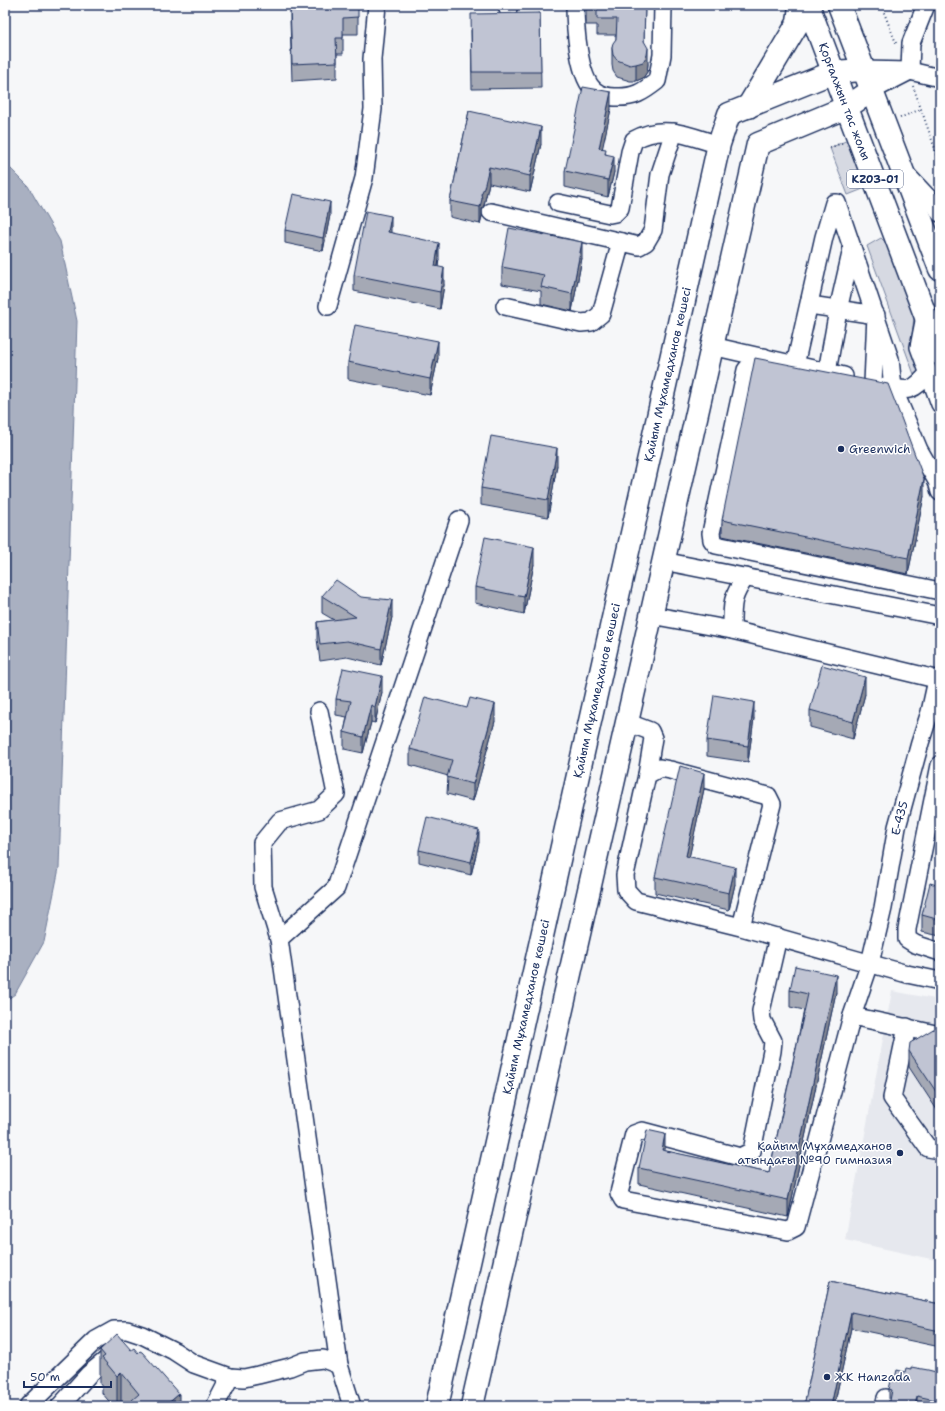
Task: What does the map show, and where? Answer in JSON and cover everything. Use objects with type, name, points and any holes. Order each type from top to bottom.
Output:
[{"type":"main road","points":[[748,106],[798,23],[800,5]]},
{"type":"main road","name":"Қорғалжын тас жолы","points":[[808,5],[940,354]]},
{"type":"main road","name":"KZ03-01","points":[[839,5],[940,269]]},
{"type":"main road","name":"Қайым Мұхамедханов көшесі","points":[[437,1406],[719,145],[729,114],[834,72],[863,70]]},
{"type":"main road","points":[[472,1406],[758,144],[847,107],[871,91]]},
{"type":"street","points":[[328,306],[364,178],[373,109],[372,59],[377,5]]},
{"type":"street","points":[[575,5],[578,52],[587,80],[595,91],[611,97],[627,98],[645,91],[657,81],[662,55],[663,5]]},
{"type":"street","points":[[910,71],[911,43],[926,5]]},
{"type":"street","points":[[863,70],[910,71],[940,78]]},
{"type":"street","points":[[871,91],[910,71]]},
{"type":"street","points":[[558,203],[610,214],[616,213],[620,208],[630,152],[634,140],[643,134],[663,130],[719,145]]},
{"type":"street","points":[[492,212],[639,246],[646,242],[653,230],[660,174],[674,132]]},
{"type":"street","points":[[901,169],[936,206],[940,213]]},
{"type":"street","points":[[795,365],[810,305],[824,237],[834,203],[837,203],[890,359],[893,388],[919,450],[937,481],[940,492]]},
{"type":"street","points":[[505,306],[581,323],[591,322],[601,314],[621,242]]},
{"type":"street","points":[[827,372],[838,310],[852,249]]},
{"type":"street","points":[[810,305],[876,315]]},
{"type":"street","points":[[873,383],[876,315]]},
{"type":"street","points":[[925,316],[919,347],[940,404]]},
{"type":"street","points":[[712,346],[907,390],[918,386],[929,373]]},
{"type":"street","points":[[764,357],[752,363],[746,370],[711,533],[712,540],[716,544],[940,591]]},
{"type":"street","points":[[279,939],[336,888],[459,520]]},
{"type":"street","points":[[663,561],[940,616]]},
{"type":"street","points":[[732,630],[732,600],[737,589],[746,577]]},
{"type":"street","points":[[651,615],[732,630],[938,680]]},
{"type":"street","name":"Е-435","points":[[778,938],[761,1011],[762,1020],[773,1041],[752,1151],[740,1157],[642,1131],[634,1134],[619,1193],[623,1200],[788,1231],[796,1227],[852,1016],[870,963],[883,908],[897,827],[938,680]]},
{"type":"street","points":[[319,711],[336,794],[319,810],[280,821],[262,843],[263,888],[279,939],[339,1365],[352,1406]]},
{"type":"street","points":[[626,722],[650,731],[653,738],[647,775],[625,876],[626,890],[636,901],[741,927],[907,974],[940,981]]},
{"type":"street","points":[[940,765],[907,929],[907,939],[915,944],[940,952]]},
{"type":"street","points":[[647,775],[660,768],[768,796],[772,804],[741,927]]},
{"type":"street","points":[[852,1016],[940,1035]]},
{"type":"street","points":[[907,1027],[892,1098],[928,1148],[940,1150]]},
{"type":"street","points":[[28,1406],[96,1340],[114,1330],[127,1330],[142,1335],[174,1351],[194,1364],[230,1377],[244,1378],[290,1367],[305,1361],[323,1358],[339,1365]]},
{"type":"street","points":[[60,1406],[89,1374],[123,1356],[105,1335]]},
{"type":"street","points":[[215,1406],[230,1377]]},
{"type":"street","points":[[884,1406],[886,1398],[928,1406]]},
{"type":"path","points":[[896,119],[921,108]]},
{"type":"shaded area","points":[[852,138],[862,161],[863,189],[848,195],[830,148]]},
{"type":"shaded area","points":[[881,238],[894,250],[915,305],[911,348],[920,372],[915,377],[867,246]]},
{"type":"shaded area","name":"Қайым Мұхамедханов атындағы №90 гимназия","points":[[892,991],[940,1000],[940,1261],[845,1240]]},
{"type":"water","points":[[5,163],[28,186],[60,241],[77,321],[59,868],[44,942],[15,994],[5,1001]]},
{"type":"building","points":[[290,5],[358,5],[358,17],[343,18],[343,38],[336,38],[337,62],[292,64]]},
{"type":"building","points":[[586,5],[645,5],[644,41],[648,48],[647,55],[643,62],[630,65],[617,60],[613,55],[612,48],[616,39],[617,19],[597,19],[597,9],[586,9]]},
{"type":"building","points":[[540,13],[541,72],[472,72],[471,14]]},
{"type":"building","points":[[583,87],[611,92],[599,148],[606,149],[605,154],[614,156],[608,180],[565,171]]},
{"type":"building","points":[[469,111],[541,127],[530,176],[489,167],[481,194],[482,199],[480,207],[450,201]]},
{"type":"building","points":[[293,194],[330,202],[323,238],[285,230]]},
{"type":"building","points":[[366,211],[391,216],[388,232],[439,243],[435,266],[444,268],[440,292],[354,275]]},
{"type":"building","points":[[509,228],[582,242],[572,294],[541,287],[544,275],[502,267]]},
{"type":"building","points":[[355,325],[438,341],[430,379],[348,362]]},
{"type":"building","points":[[755,358],[888,384],[924,479],[908,558],[722,520]]},
{"type":"building","points":[[491,436],[557,448],[548,500],[481,488]]},
{"type":"building","points":[[485,537],[534,547],[524,597],[475,587]]},
{"type":"building","points":[[336,580],[361,597],[392,600],[381,649],[347,641],[320,644],[317,622],[356,617],[322,596]]},
{"type":"building","points":[[822,665],[865,677],[853,722],[810,710]]},
{"type":"building","points":[[343,668],[382,676],[375,707],[371,705],[363,737],[344,732],[351,701],[336,699]]},
{"type":"building","points":[[714,695],[754,702],[748,746],[707,740]]},
{"type":"building","points":[[425,697],[467,708],[470,698],[495,704],[473,784],[447,777],[452,760],[410,749]]},
{"type":"building","points":[[680,766],[704,773],[686,856],[735,867],[729,893],[655,877]]},
{"type":"building","points":[[427,817],[479,830],[471,862],[419,850]]},
{"type":"building","points":[[930,883],[940,886],[940,920],[922,915]]},
{"type":"building","points":[[795,966],[836,975],[788,1200],[639,1168],[647,1130],[665,1134],[662,1150],[769,1173],[808,994],[790,990]]},
{"type":"building","points":[[935,1028],[940,1036],[940,1096],[909,1051],[910,1043]]},
{"type":"building","name":"ЖК Hanzada","points":[[830,1281],[940,1304],[940,1331],[851,1312],[831,1406],[804,1406]]},
{"type":"building","points":[[117,1334],[131,1350],[134,1348],[138,1353],[140,1351],[142,1352],[179,1394],[165,1406],[125,1406],[139,1394],[121,1372],[117,1376],[102,1358],[105,1356],[100,1350]]},
{"type":"building","points":[[911,1367],[940,1373],[940,1405],[938,1405],[939,1401],[917,1396],[915,1406],[889,1406],[892,1390],[889,1389],[892,1377],[895,1378],[897,1370],[905,1372],[906,1368],[911,1369]]},
{"type":"place","name":"Greenwich","points":[[841,449]]},
{"type":"place","name":"Қайым Мұхамедханов атындағы №90 гимназия","points":[[900,1153]]},
{"type":"place","name":"ЖК Hanzada","points":[[827,1377]]}]
